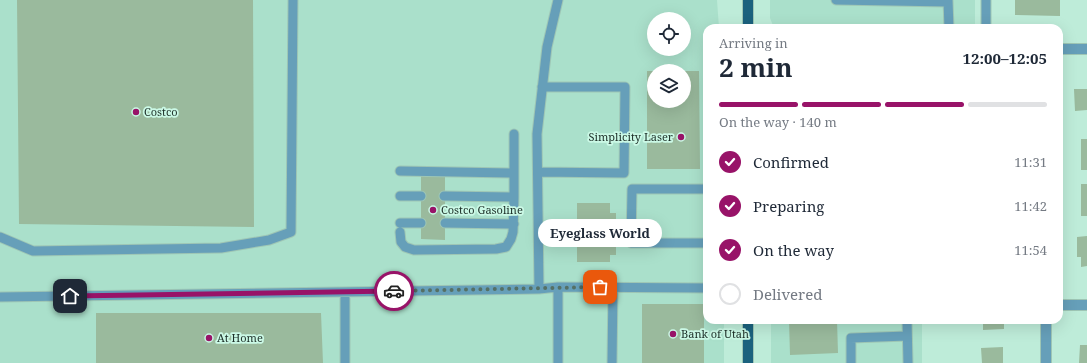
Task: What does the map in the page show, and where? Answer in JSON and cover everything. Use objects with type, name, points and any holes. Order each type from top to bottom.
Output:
[{"type":"main road","points":[[748,0],[748,24]]},
{"type":"main road","points":[[748,324],[748,363]]},
{"type":"street","points":[[1063,49],[1087,49]]},
{"type":"street","points":[[1063,305],[1087,305]]},
{"type":"street","points":[[1046,324],[1046,363]]},
{"type":"lane","points":[[0,237],[33,251],[221,248],[269,240],[291,232],[293,0]]},
{"type":"lane","points":[[539,289],[537,134],[546,47],[558,0]]},
{"type":"lane","points":[[836,0],[948,1],[949,24]]},
{"type":"lane","points":[[986,0],[986,24]]},
{"type":"lane","points":[[538,172],[624,173],[625,87],[542,87]]},
{"type":"lane","points":[[421,223],[400,227],[401,242],[405,247],[414,250],[496,249],[506,247],[511,239],[514,224],[514,134]]},
{"type":"lane","points":[[400,171],[514,173]]},
{"type":"lane","points":[[703,189],[632,189],[631,235],[631,243],[703,243]]},
{"type":"lane","points":[[400,196],[421,196]]},
{"type":"lane","points":[[444,196],[514,197]]},
{"type":"lane","points":[[444,223],[514,224]]},
{"type":"lane","points":[[558,287],[558,363]]},
{"type":"lane","points":[[0,297],[539,289],[558,287],[703,288]]},
{"type":"lane","points":[[612,363],[613,287]]},
{"type":"lane","points":[[345,292],[345,363]]},
{"type":"lane","points":[[907,324],[908,363]]},
{"type":"lane","points":[[851,363],[851,338],[907,336]]},
{"type":"shaded area","points":[[0,0],[717,0],[719,24],[703,24],[703,324],[724,324],[724,363],[0,363]]},
{"type":"shaded area","points":[[770,0],[975,0],[975,24],[772,24],[770,18]]},
{"type":"shaded area","points":[[771,324],[922,324],[922,363],[771,363]]},
{"type":"building","name":"Costco","points":[[17,0],[253,0],[254,227],[19,224]]},
{"type":"building","points":[[1015,0],[1060,0],[1060,16],[1015,15]]},
{"type":"building","points":[[691,71],[699,71],[700,169],[647,169],[647,108],[691,108]]},
{"type":"building","points":[[1074,89],[1087,89],[1087,110],[1075,111]]},
{"type":"building","points":[[1081,139],[1087,139],[1087,170],[1081,170]]},
{"type":"building","name":"Costco Gasoline","points":[[421,176],[445,176],[445,240],[421,239]]},
{"type":"building","points":[[1081,184],[1087,184],[1087,216],[1081,216]]},
{"type":"building","points":[[577,203],[610,203],[610,213],[616,213],[616,255],[610,255],[610,262],[577,262]]},
{"type":"building","points":[[1087,236],[1087,266],[1081,267],[1081,257],[1077,257],[1077,237]]},
{"type":"building","name":"Bank of Utah","points":[[642,304],[703,304],[704,363],[642,363]]},
{"type":"building","name":"At Home","points":[[96,313],[321,313],[323,363],[96,363]]},
{"type":"building","points":[[789,324],[837,324],[838,353],[790,355]]},
{"type":"building","points":[[983,324],[1004,324],[1004,329],[983,330]]},
{"type":"building","points":[[1080,345],[1087,345],[1087,363],[1079,363]]},
{"type":"building","points":[[1003,347],[1003,363],[982,363],[981,348]]},
{"type":"way so far","points":[[394,291],[600,287]]},
{"type":"place","name":"Costco","points":[[136,112]]},
{"type":"place","name":"Simplicity Laser","points":[[681,137]]},
{"type":"place","name":"Costco Gasoline","points":[[433,210]]},
{"type":"place","name":"Eyeglass World","points":[[600,287]]},
{"type":"place","name":"Bank of Utah","points":[[673,334]]},
{"type":"place","name":"At Home","points":[[209,338]]},
{"type":"route","points":[[70,296],[394,291]]}]
